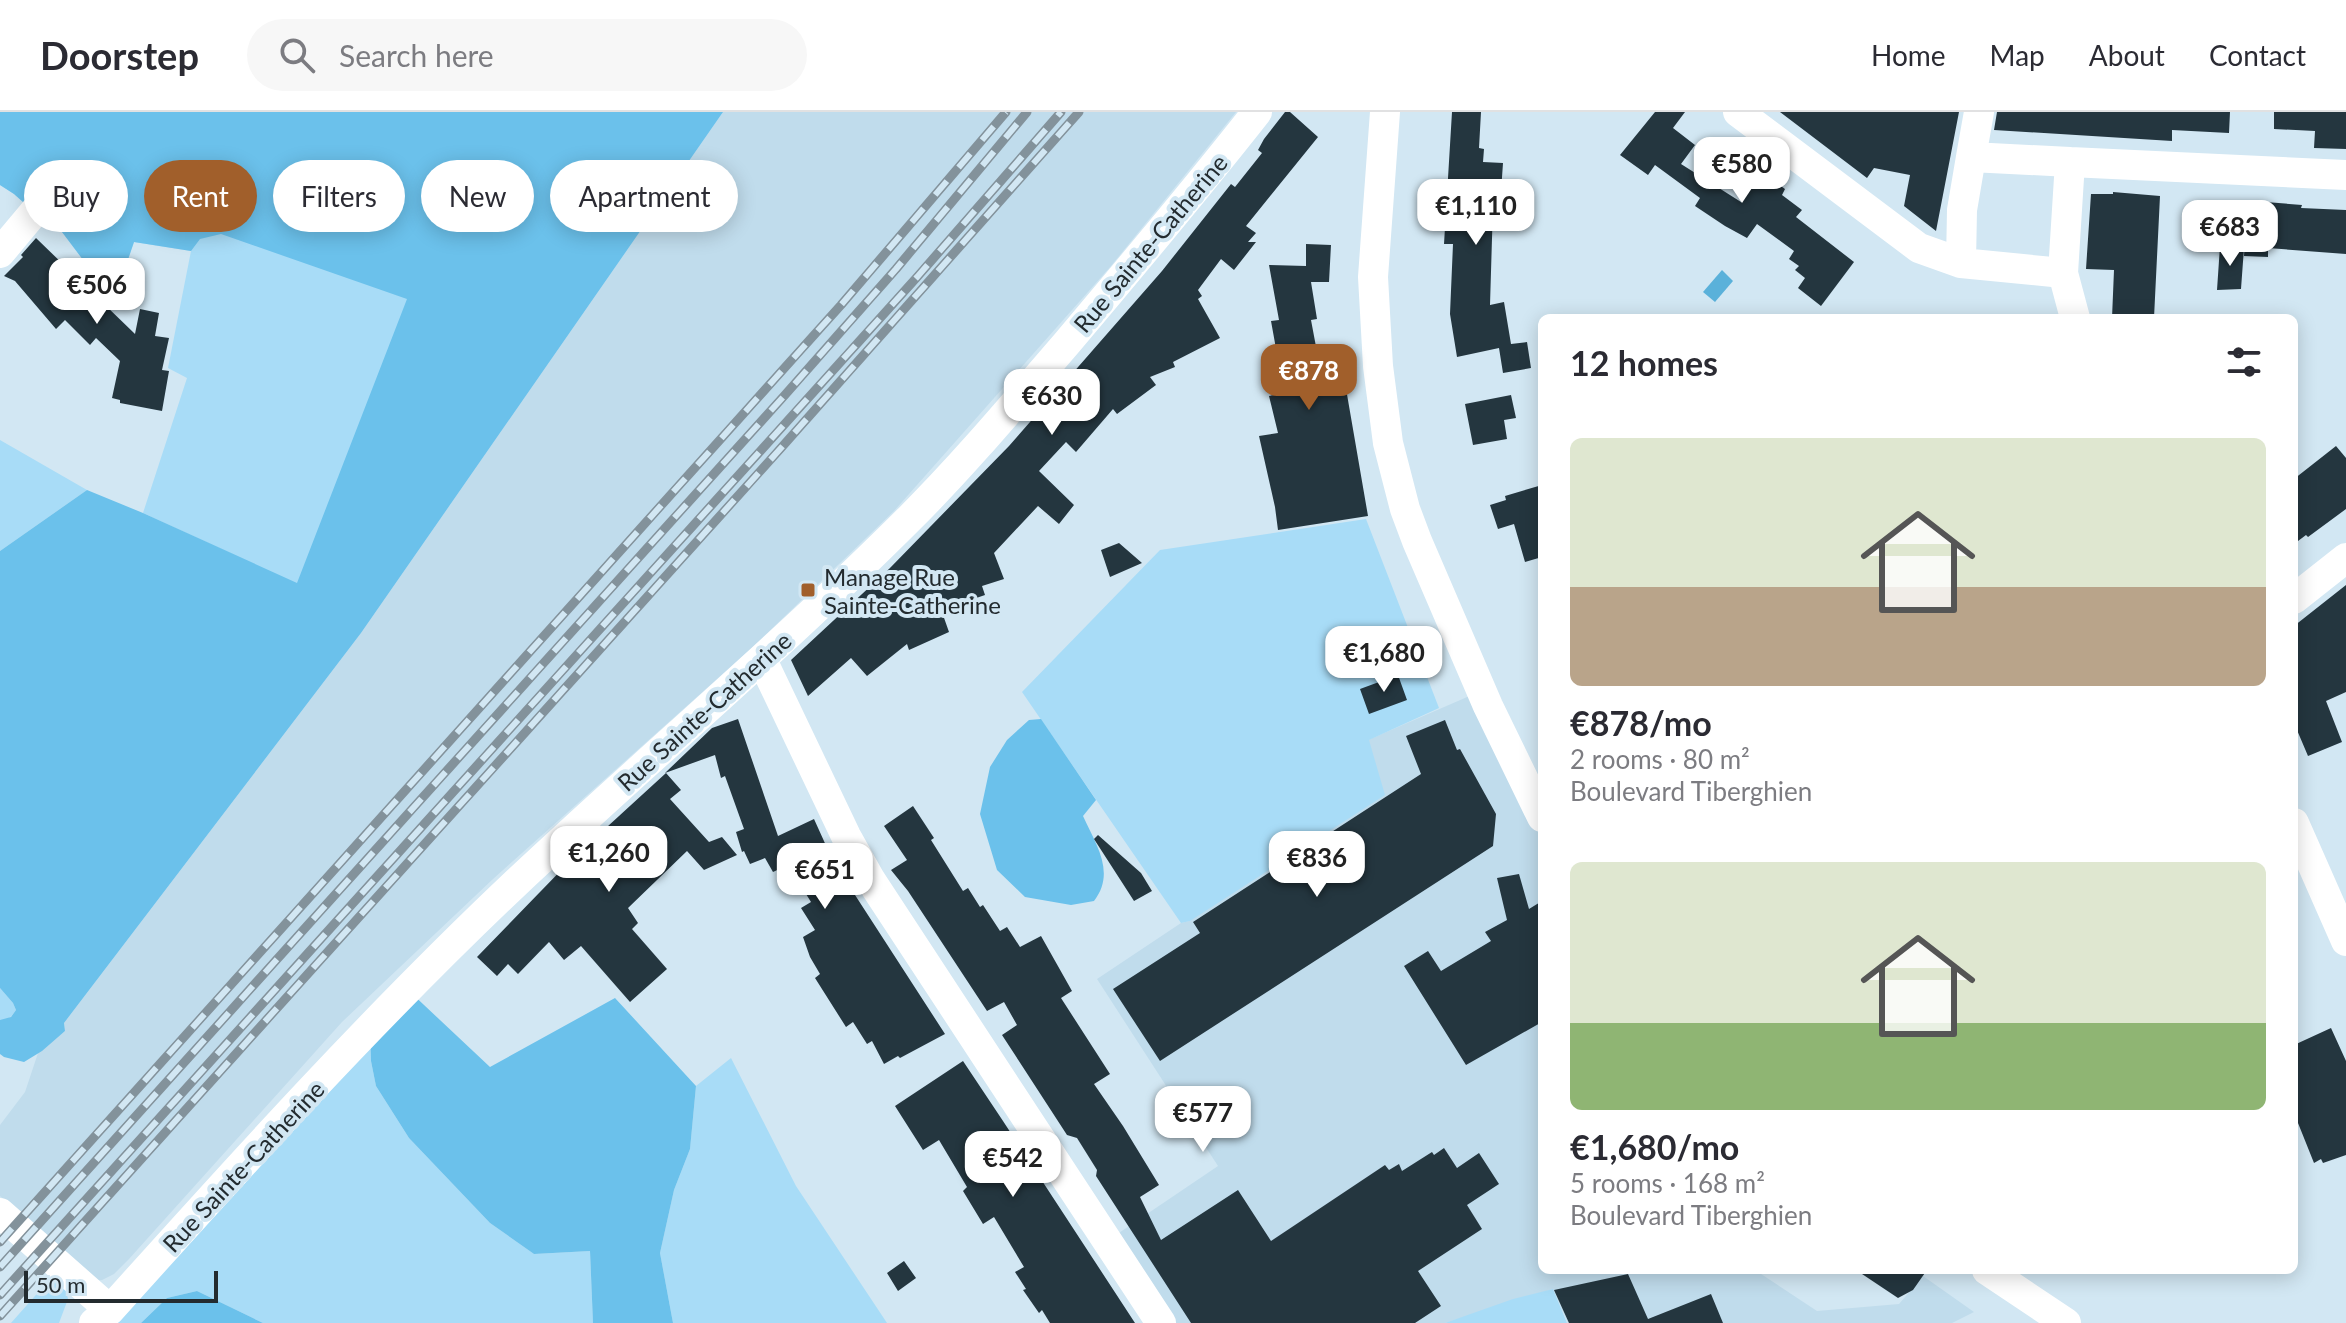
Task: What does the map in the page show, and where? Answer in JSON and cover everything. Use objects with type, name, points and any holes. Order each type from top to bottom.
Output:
[{"type":"street","name":"Rue Sainte-Catherine","points":[[102,1316],[407,989],[682,729],[762,660],[911,517],[995,426],[1173,218],[1257,112]]},
{"type":"street","points":[[1385,112],[1373,277],[1378,366],[1388,443],[1405,509],[1417,541],[1488,706],[1538,809]]},
{"type":"street","points":[[1738,112],[1919,248],[1961,263],[2063,273]]},
{"type":"street","points":[[1961,263],[1962,210],[1979,112]]},
{"type":"street","points":[[1971,157],[2346,175]]},
{"type":"street","points":[[2070,162],[2063,273],[2074,314]]},
{"type":"street","points":[[0,253],[24,224]]},
{"type":"street","points":[[2298,596],[2346,558]]},
{"type":"street","points":[[762,660],[846,836],[870,879],[1161,1323]]},
{"type":"street","points":[[2298,832],[2346,941]]},
{"type":"street","points":[[0,1213],[67,1274],[102,1316]]},
{"type":"street","points":[[1993,1274],[2066,1323]]},
{"type":"shaded area","points":[[0,112],[723,112],[680,160],[550,160],[550,232],[615,232],[297,584],[143,513],[187,378],[168,368],[191,251],[134,242],[123,274],[96,277],[62,232],[128,232],[128,160],[24,160],[24,203],[0,185]]},
{"type":"shaded area","points":[[0,112],[723,112],[690,160],[550,160],[550,232],[640,232],[361,633],[64,1023],[65,1031],[24,1062],[0,1054],[0,1020],[11,1017],[16,1010],[0,988],[0,551],[87,490],[297,583],[407,299],[221,234],[200,239],[191,251],[134,242],[123,274],[96,277],[62,232],[128,232],[128,160],[24,160],[24,203],[0,185]]},
{"type":"shaded area","points":[[723,112],[1236,112],[1111,266],[894,511],[754,646],[493,879],[342,1022],[129,1259],[114,1274],[92,1281],[0,1196],[0,1125],[25,1092],[38,1053],[65,1031],[64,1023],[361,633],[640,232],[738,232],[738,160],[690,160]]},
{"type":"shaded area","points":[[1722,270],[1733,281],[1715,302],[1703,292]]},
{"type":"shaded area","points":[[0,440],[87,490],[0,551]]},
{"type":"shaded area","points":[[1366,519],[1439,708],[1369,740],[1385,795],[1190,921],[1181,923],[1022,692],[1160,550]]},
{"type":"shaded area","points":[[1481,691],[1538,809],[1538,1274],[1761,1274],[1817,1311],[1899,1304],[1923,1276],[1974,1312],[1952,1323],[1568,1323],[1553,1289],[1445,1323],[1161,1323],[1107,1241],[1218,1166],[1097,979],[1181,923],[1190,921],[1368,740]]},
{"type":"shaded area","points":[[1041,719],[1096,800],[1083,816],[1104,869],[1100,890],[1094,901],[1071,905],[1025,897],[997,870],[980,814],[990,767],[1007,740],[1029,720]]},
{"type":"shaded area","points":[[0,988],[16,1010],[10,1018],[3,1020],[0,1020]]},
{"type":"shaded area","points":[[407,989],[490,1067],[615,998],[696,1086],[690,1149],[674,1190],[660,1253],[673,1323],[593,1323],[590,1251],[534,1254],[490,1223],[409,1138],[376,1086],[371,1061],[370,1028]]},
{"type":"shaded area","points":[[370,1028],[371,1061],[376,1086],[409,1138],[490,1223],[534,1254],[590,1251],[593,1323],[263,1323],[197,1291],[167,1298],[141,1323],[94,1323]]},
{"type":"shaded area","points":[[731,1058],[796,1186],[887,1323],[673,1323],[660,1253],[674,1190],[690,1149],[696,1086]]},
{"type":"shaded area","points":[[50,1279],[64,1283],[68,1299],[59,1323],[11,1323]]},
{"type":"shaded area","points":[[1553,1289],[1567,1323],[1445,1323],[1513,1299]]},
{"type":"shaded area","points":[[197,1291],[263,1323],[141,1323],[167,1298]]},
{"type":"building","points":[[1285,112],[1290,112],[1318,137],[1246,226],[1256,233],[1248,242],[1256,242],[1234,270],[1221,259],[1198,290],[1202,296],[1198,299],[1220,338],[1173,362],[1175,367],[1150,377],[1156,385],[1117,414],[1113,409],[1076,452],[1066,442],[1039,471],[1074,505],[1059,524],[1038,506],[994,553],[1004,579],[982,586],[985,595],[953,606],[954,612],[943,615],[949,632],[909,650],[907,644],[867,676],[851,658],[808,696],[791,660],[890,568],[1009,446],[1162,271],[1231,184],[1235,187],[1262,153],[1258,150],[1264,139]]},
{"type":"building","points":[[1452,112],[1481,112],[1479,148],[1484,149],[1483,162],[1503,163],[1500,206],[1493,205],[1490,305],[1504,302],[1511,344],[1527,342],[1531,368],[1503,373],[1499,348],[1457,357],[1450,314],[1453,244],[1444,244]]},
{"type":"building","points":[[1655,112],[1685,112],[1673,128],[1695,145],[1681,164],[1741,202],[1761,172],[1785,189],[1782,195],[1802,210],[1796,217],[1854,262],[1821,306],[1798,288],[1805,278],[1795,270],[1799,266],[1789,259],[1794,251],[1757,224],[1747,238],[1725,226],[1695,206],[1700,198],[1655,165],[1648,175],[1620,155]]},
{"type":"building","points":[[1780,112],[1959,112],[1936,231],[1904,206],[1910,175],[1874,168],[1867,178]]},
{"type":"building","points":[[1997,112],[2230,112],[2229,133],[2172,130],[2172,141],[1994,130]]},
{"type":"building","points":[[2274,112],[2346,112],[2346,149],[2314,148],[2315,131],[2274,129]]},
{"type":"building","points":[[2091,194],[2160,196],[2154,314],[2112,314],[2114,270],[2086,269]]},
{"type":"building","points":[[2253,201],[2346,210],[2346,254],[2268,248],[2268,257],[2244,256],[2247,208],[2252,208]]},
{"type":"building","points":[[36,238],[135,334],[140,309],[159,313],[155,336],[169,338],[162,370],[169,371],[162,411],[120,403],[120,400],[112,398],[120,361],[96,338],[90,345],[65,320],[56,329],[15,281],[4,276]]},
{"type":"building","points":[[1306,244],[1331,245],[1329,282],[1311,282],[1317,319],[1311,320],[1323,384],[1344,377],[1368,516],[1278,530],[1259,436],[1278,433],[1269,396],[1284,393],[1271,321],[1279,320],[1269,265],[1306,266]]},
{"type":"building","points":[[2220,246],[2244,248],[2241,289],[2217,290]]},
{"type":"building","points":[[1511,395],[1516,418],[1504,420],[1507,439],[1473,445],[1465,404]]},
{"type":"building","points":[[2336,446],[2346,458],[2346,509],[2298,541],[2298,476]]},
{"type":"building","points":[[1538,486],[1538,558],[1525,562],[1514,524],[1498,529],[1490,505],[1506,500],[1505,496]]},
{"type":"building","points":[[1119,543],[1142,563],[1110,577],[1101,550]]},
{"type":"building","points":[[2346,585],[2346,692],[2326,701],[2342,742],[2308,756],[2298,732],[2298,623]]},
{"type":"building","points":[[1398,675],[1407,700],[1369,714],[1360,689]]},
{"type":"building","points":[[738,719],[778,836],[814,819],[833,861],[945,1034],[884,1064],[872,1041],[867,1044],[853,1022],[846,1027],[815,978],[820,974],[803,937],[815,930],[801,908],[811,902],[788,865],[773,872],[765,858],[750,864],[742,852],[736,832],[744,829],[725,776],[721,778],[715,755],[665,773],[712,728]]},
{"type":"building","points":[[1445,720],[1457,750],[1460,749],[1496,814],[1493,846],[1160,1061],[1113,989],[1200,933],[1193,922],[1421,774],[1406,736]]},
{"type":"building","points":[[666,773],[681,790],[670,799],[709,842],[722,837],[737,855],[704,870],[687,851],[628,908],[638,923],[632,929],[667,969],[630,1002],[581,946],[564,960],[549,942],[518,974],[508,964],[497,976],[477,957],[572,859]]},
{"type":"building","points":[[913,806],[963,891],[968,888],[1000,931],[1007,927],[1020,947],[1041,936],[1072,991],[1061,998],[1110,1074],[1094,1084],[1159,1185],[1140,1197],[1161,1240],[1238,1190],[1271,1241],[1385,1165],[1389,1170],[1399,1164],[1402,1171],[1444,1148],[1457,1168],[1479,1153],[1499,1184],[1467,1205],[1482,1229],[1418,1271],[1441,1306],[1415,1323],[1191,1323],[1096,1176],[1097,1170],[1077,1138],[1067,1135],[1002,1035],[1017,1025],[1004,1002],[987,1011],[891,870],[907,860],[884,826]]},
{"type":"building","points":[[1098,835],[1141,873],[1152,891],[1134,901],[1094,839]]},
{"type":"building","points":[[1519,874],[1529,909],[1538,903],[1538,1024],[1466,1065],[1404,966],[1428,951],[1441,971],[1491,941],[1485,932],[1507,920],[1497,878]]},
{"type":"building","points":[[2331,1028],[2346,1061],[2346,1155],[2323,1163],[2321,1159],[2314,1163],[2298,1123],[2298,1043]]},
{"type":"building","points":[[963,1061],[1135,1323],[1050,1323],[1023,1290],[1026,1289],[1015,1272],[1024,1267],[994,1217],[983,1224],[963,1191],[967,1187],[939,1140],[923,1150],[895,1106]]},
{"type":"building","points":[[904,1261],[916,1278],[898,1291],[887,1273]]},
{"type":"building","points":[[1628,1274],[1648,1319],[1711,1294],[1723,1323],[1569,1323],[1554,1290]]},
{"type":"building","points":[[1862,1274],[1924,1274],[1913,1290],[1898,1298]]},
{"type":"railway","points":[[0,1242],[841,305],[1006,112]]},
{"type":"railway","points":[[0,1267],[784,396],[896,269],[1027,112]]},
{"type":"railway","points":[[0,1295],[918,276],[1061,112]]},
{"type":"railway","points":[[0,1316],[1079,112]]},
{"type":"place","name":"Manage Rue Sainte-Catherine","points":[[808,590]]}]
